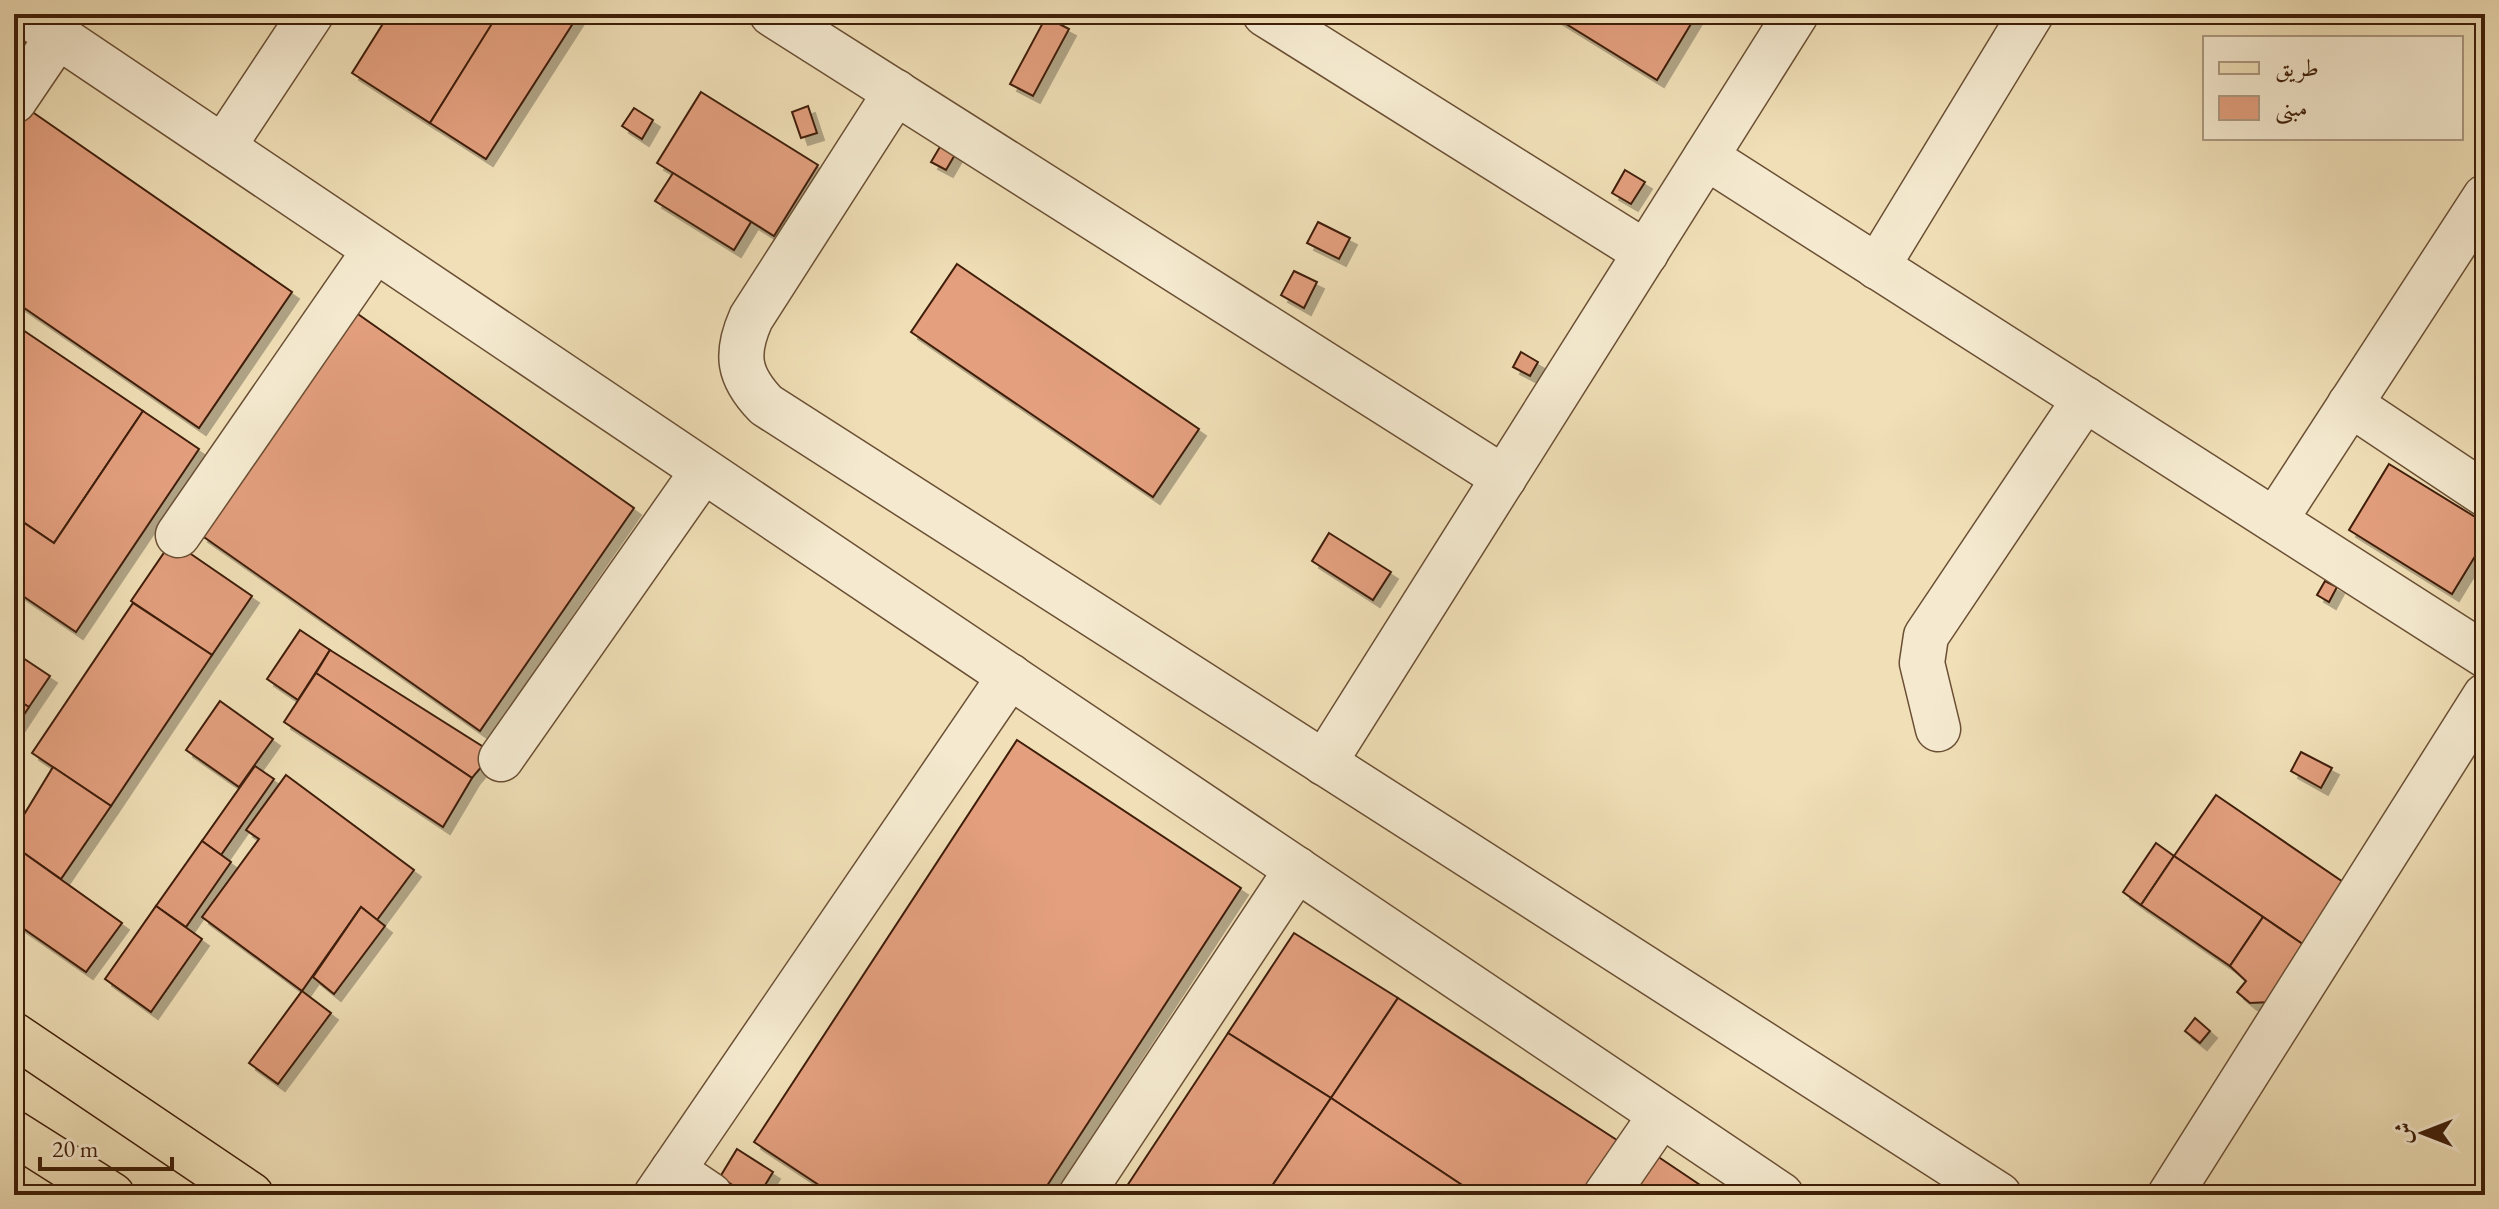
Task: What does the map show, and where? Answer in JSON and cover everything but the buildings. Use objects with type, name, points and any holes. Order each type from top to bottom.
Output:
[{"type":"main road","points":[[14,1035],[251,1195]]},
{"type":"main road","points":[[14,1133],[112,1195]]},
{"type":"street","points":[[223,147],[311,14]]},
{"type":"street","points":[[772,14],[1504,478]]},
{"type":"street","points":[[1265,14],[1646,253]]},
{"type":"street","points":[[1324,763],[1796,14]]},
{"type":"street","points":[[1877,267],[2031,14]]},
{"type":"street","points":[[14,101],[41,25],[1781,1195]]},
{"type":"street","points":[[896,92],[751,318],[743,336],[740,355],[744,374],[753,391],[779,414],[1999,1195]]},
{"type":"street","points":[[1706,157],[2485,655]]},
{"type":"street","points":[[2275,520],[2485,197]]},
{"type":"street","points":[[178,535],[375,250]]},
{"type":"street","points":[[1938,729],[1922,663],[1926,636],[2085,399]]},
{"type":"street","points":[[2350,404],[2485,494]]},
{"type":"street","points":[[501,759],[703,471]]},
{"type":"street","points":[[710,1195],[665,1182],[1010,676]]},
{"type":"street","points":[[2170,1195],[2485,696]]},
{"type":"street","points":[[1081,1195],[1297,869]]},
{"type":"street","points":[[1606,1195],[1661,1115]]}]
